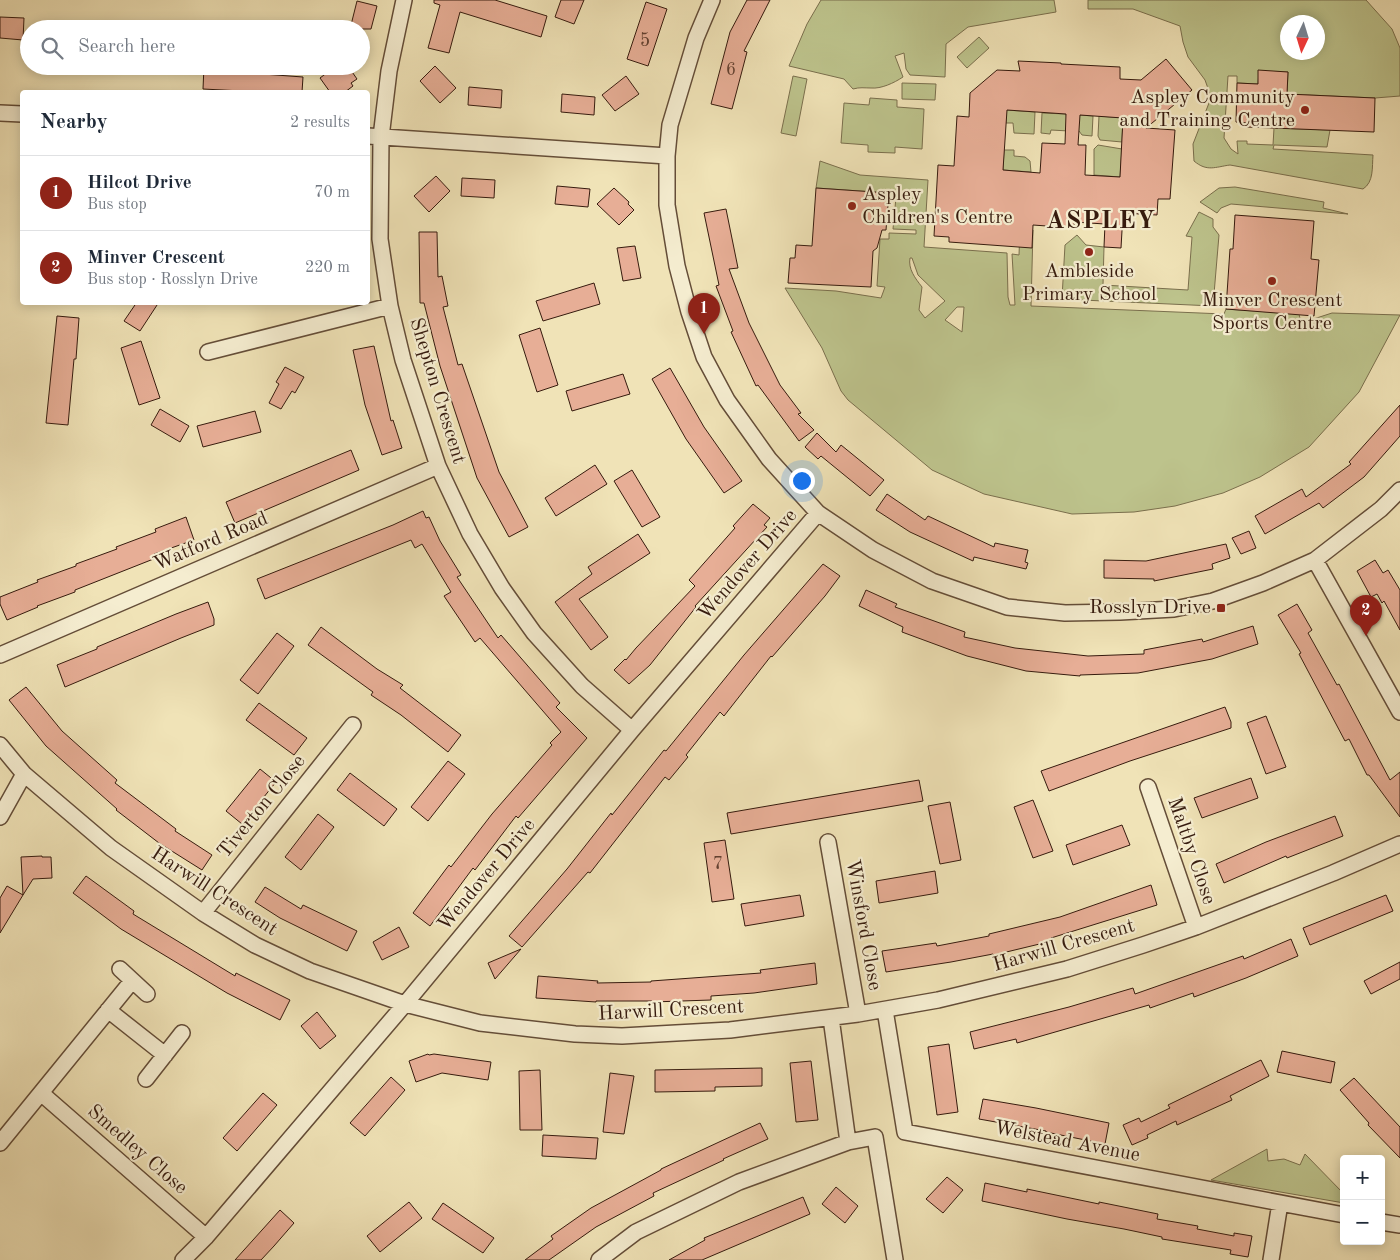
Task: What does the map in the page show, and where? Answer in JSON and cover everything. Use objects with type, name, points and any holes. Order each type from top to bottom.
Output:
[{"type":"street","name":"Shepton Crescent","points":[[404,0],[374,137],[380,239],[390,306],[403,360],[438,466],[470,534],[502,588],[534,633],[582,686],[632,730]]},
{"type":"street","points":[[712,0],[696,38],[670,125],[667,156],[668,205],[672,242],[689,312],[704,356],[726,400],[769,459],[818,513],[873,550],[932,581],[1007,607],[1065,613],[1120,612],[1182,607],[1213,600],[1263,583],[1315,560],[1381,509],[1400,490]]},
{"type":"street","points":[[0,113],[20,114]]},
{"type":"street","points":[[374,137],[667,156]]},
{"type":"street","points":[[208,352],[390,306]]},
{"type":"street","name":"Watford Road","points":[[0,655],[438,466]]},
{"type":"street","name":"Wendover Drive","points":[[183,1260],[206,1237],[405,1004],[632,730],[818,513]]},
{"type":"street","points":[[1315,560],[1400,712]]},
{"type":"street","name":"Tiverton Close","points":[[202,913],[353,725]]},
{"type":"street","name":"Harwill Crescent","points":[[0,745],[24,774],[111,848],[202,913],[255,945],[310,970],[405,1004],[480,1023],[575,1034],[622,1036],[730,1030],[831,1018],[938,1000],[1067,969],[1196,927],[1333,873],[1400,844]]},
{"type":"street","points":[[0,817],[24,774]]},
{"type":"street","name":"Maltby Close","points":[[1148,788],[1196,927]]},
{"type":"street","name":"Winsford Close","points":[[828,842],[858,1014]]},
{"type":"street","points":[[120,969],[147,994]]},
{"type":"street","points":[[0,1143],[132,981]]},
{"type":"street","points":[[108,1010],[165,1055]]},
{"type":"street","name":"Welstead Avenue","points":[[885,1010],[905,1132],[1340,1214]]},
{"type":"street","points":[[831,1018],[848,1142]]},
{"type":"street","points":[[146,1079],[182,1033]]},
{"type":"street","name":"Smedley Close","points":[[41,1093],[206,1237]]},
{"type":"street","points":[[599,1260],[636,1232],[739,1182],[848,1142],[875,1137],[895,1260]]},
{"type":"street","points":[[1270,1260],[1280,1202]]},
{"type":"street","points":[[1385,1223],[1400,1225]]},
{"type":"green space","points":[[821,0],[1054,0],[1056,12],[968,27],[946,44],[945,77],[910,75],[906,69],[904,53],[895,56],[903,77],[883,87],[853,89],[844,79],[789,66],[807,24]]},
{"type":"green space","points":[[1088,0],[1366,0],[1392,29],[1400,48],[1400,96],[1375,98],[1287,94],[1288,72],[1259,71],[1258,84],[1237,83],[1237,76],[1228,76],[1224,138],[1231,149],[1238,154],[1237,141],[1247,141],[1247,144],[1273,145],[1274,128],[1330,130],[1327,147],[1274,145],[1273,149],[1373,155],[1372,174],[1367,186],[1363,189],[1230,165],[1207,168],[1194,161],[1193,144],[1209,103],[1210,94],[1205,80],[1188,57],[1180,26],[1133,9],[1088,9]]},
{"type":"green space","points":[[979,37],[989,48],[967,68],[957,57]]},
{"type":"green space","points":[[793,76],[807,79],[796,136],[781,133]]},
{"type":"green space","points":[[902,83],[936,84],[935,100],[902,99]]},
{"type":"green space","points":[[870,98],[897,100],[897,107],[924,109],[922,149],[895,147],[895,153],[868,152],[868,145],[841,143],[844,103],[869,105]]},
{"type":"green space","points":[[1006,110],[1035,112],[1034,134],[1014,133],[1013,123],[1006,123]]},
{"type":"green space","points":[[1042,113],[1066,114],[1069,131],[1051,130],[1050,134],[1041,133]]},
{"type":"green space","points":[[1080,115],[1093,116],[1092,136],[1082,135],[1079,131],[1074,132]]},
{"type":"green space","points":[[1099,116],[1123,118],[1122,142],[1100,140],[1098,136]]},
{"type":"green space","points":[[1098,145],[1122,149],[1120,177],[1094,175],[1094,149]]},
{"type":"green space","points":[[1004,150],[1014,150],[1014,156],[1025,157],[1030,161],[1031,172],[1003,170]]},
{"type":"green space","points":[[820,161],[860,175],[928,180],[924,247],[1007,253],[1008,297],[1010,305],[1015,305],[1012,254],[1019,255],[1020,229],[1033,230],[1031,306],[1224,314],[1226,309],[1299,314],[1301,323],[1332,313],[1400,315],[1359,392],[1309,447],[1260,477],[1223,493],[1175,506],[1134,512],[1072,514],[984,494],[932,470],[848,400],[841,391],[822,348],[785,288],[836,291],[881,298],[885,287],[877,286],[880,239],[889,239],[889,233],[916,234],[916,230],[893,229],[896,197],[889,196],[889,193],[816,188]],"holes":[[[910,258],[912,258],[918,275],[945,301],[925,318],[919,310],[922,287],[911,270]],[[957,307],[964,307],[962,332],[945,320]]]},
{"type":"green space","points":[[1235,187],[1324,202],[1323,208],[1348,214],[1231,204],[1221,208],[1217,213],[1200,202],[1219,188]]},
{"type":"green space","points":[[1199,212],[1213,219],[1213,227],[1219,235],[1213,306],[1062,298],[1065,245],[1077,235],[1086,245],[1104,247],[1103,285],[1188,290],[1192,237],[1186,236]]},
{"type":"green space","points":[[1267,1149],[1268,1161],[1284,1159],[1300,1165],[1305,1154],[1340,1190],[1340,1202],[1211,1180]]},
{"type":"building","points":[[434,0],[495,0],[547,16],[541,37],[460,12],[449,53],[428,48],[440,5],[434,3]]},
{"type":"building","points":[[561,0],[584,0],[574,24],[555,17]]},
{"type":"building","points":[[747,0],[770,0],[744,51],[747,52],[732,109],[711,104],[730,32]]},
{"type":"building","points":[[357,1],[377,6],[371,29],[370,20],[352,20]]},
{"type":"building","points":[[646,2],[667,9],[648,66],[627,59]]},
{"type":"building","points":[[0,17],[24,18],[24,20],[20,20],[20,40],[0,38]]},
{"type":"building","points":[[1166,59],[1192,90],[1146,128],[1175,130],[1170,199],[1158,199],[1157,215],[1123,213],[1121,248],[1104,247],[1105,224],[1074,222],[1074,228],[1033,225],[1032,248],[949,242],[949,237],[934,236],[938,165],[954,166],[957,116],[969,117],[970,93],[997,70],[1020,71],[1018,61],[1120,67],[1120,79],[1141,80]],"holes":[[[1007,110],[1066,114],[1065,144],[1042,143],[1040,173],[1003,170]],[[1080,115],[1123,118],[1120,177],[1085,175],[1086,145],[1078,145]]]},
{"type":"building","points":[[435,66],[456,88],[440,103],[420,81]]},
{"type":"building","name":"Aspley Community and Training Centre","points":[[1258,70],[1288,72],[1287,94],[1375,98],[1374,132],[1247,127],[1248,123],[1236,122],[1237,83],[1258,84]]},
{"type":"building","points":[[204,75],[303,77],[302,90],[203,89]]},
{"type":"building","points":[[324,75],[354,75],[357,79],[351,83],[353,86],[348,90],[329,90],[320,78]]},
{"type":"building","points":[[626,76],[639,94],[615,111],[602,95]]},
{"type":"building","points":[[469,87],[502,90],[501,108],[468,105]]},
{"type":"building","points":[[562,94],[595,97],[594,115],[561,112]]},
{"type":"building","points":[[436,176],[450,191],[429,212],[414,196]]},
{"type":"building","points":[[462,178],[495,180],[494,198],[461,196]]},
{"type":"building","points":[[557,186],[590,189],[588,207],[555,204]]},
{"type":"building","points":[[614,188],[629,202],[628,204],[634,210],[619,225],[597,204]]},
{"type":"building","points":[[816,188],[889,193],[886,230],[882,230],[877,248],[873,251],[871,287],[788,283],[790,258],[795,258],[796,245],[812,246]]},
{"type":"building","points":[[726,209],[738,268],[729,269],[749,323],[780,385],[801,413],[798,414],[814,430],[799,441],[758,385],[756,386],[731,332],[733,331],[716,286],[719,285],[704,213]]},
{"type":"building","name":"Minver Crescent Sports Centre","points":[[1235,215],[1314,221],[1311,259],[1319,260],[1314,316],[1226,309],[1230,249],[1233,249]]},
{"type":"building","points":[[419,232],[437,232],[438,277],[442,276],[448,306],[443,307],[458,365],[462,364],[499,472],[528,527],[509,537],[477,478],[440,366],[424,303],[420,303]]},
{"type":"building","points":[[635,246],[641,278],[623,281],[617,248]]},
{"type":"building","points":[[594,283],[600,304],[543,321],[536,301]]},
{"type":"building","points":[[135,305],[157,305],[140,331],[124,321]]},
{"type":"building","points":[[57,316],[79,318],[68,425],[46,423]]},
{"type":"building","points":[[540,328],[558,385],[537,392],[519,335]]},
{"type":"building","points":[[141,341],[160,398],[139,405],[121,348]]},
{"type":"building","points":[[374,346],[391,421],[393,420],[402,448],[382,455],[365,405],[353,350]]},
{"type":"building","points":[[285,367],[304,377],[295,393],[292,391],[281,409],[269,403],[279,384],[276,382]]},
{"type":"building","points":[[670,368],[704,427],[742,481],[724,493],[686,439],[652,379]]},
{"type":"building","points":[[623,374],[630,394],[572,411],[566,391]]},
{"type":"building","points":[[1400,405],[1400,436],[1364,477],[1323,508],[1319,503],[1265,534],[1255,516],[1302,489],[1306,497],[1351,464],[1349,462]]},
{"type":"building","points":[[160,409],[189,426],[180,442],[151,425]]},
{"type":"building","points":[[255,411],[261,432],[203,447],[197,426]]},
{"type":"building","points":[[817,433],[836,452],[841,445],[884,480],[870,496],[821,456],[818,459],[805,447]]},
{"type":"building","points":[[351,450],[359,470],[235,523],[226,502]]},
{"type":"building","points":[[595,465],[607,484],[556,516],[545,498]]},
{"type":"building","points":[[632,470],[660,517],[642,527],[614,481]]},
{"type":"building","points":[[887,494],[925,520],[928,516],[994,547],[995,543],[1028,550],[1025,562],[1028,563],[1026,569],[974,557],[973,561],[910,532],[876,510]]},
{"type":"building","points":[[753,504],[770,518],[764,525],[767,527],[695,606],[650,665],[629,684],[614,670],[626,660],[695,586],[689,580],[735,528],[733,526]]},
{"type":"building","points":[[423,511],[426,518],[429,517],[440,541],[461,575],[457,577],[498,638],[501,635],[560,703],[556,707],[587,738],[518,818],[516,816],[475,870],[473,868],[430,926],[413,913],[449,865],[451,867],[492,814],[561,732],[480,638],[475,642],[444,596],[451,592],[422,544],[415,548],[411,540],[265,599],[257,579],[393,525]]},
{"type":"building","points":[[186,517],[194,540],[154,554],[156,558],[75,590],[75,592],[37,606],[7,620],[0,604],[0,597],[38,582],[37,580],[76,566],[76,564],[117,549],[116,547],[156,532],[155,529]]},
{"type":"building","points":[[1249,531],[1256,548],[1241,554],[1232,538]]},
{"type":"building","points":[[638,534],[650,553],[579,599],[608,637],[591,650],[555,602],[592,574],[588,567]]},
{"type":"building","points":[[1226,544],[1230,558],[1212,564],[1213,569],[1154,581],[1154,579],[1104,578],[1104,560],[1146,561]]},
{"type":"building","points":[[1375,560],[1383,573],[1388,570],[1400,590],[1400,630],[1384,601],[1382,603],[1377,594],[1371,597],[1357,571]]},
{"type":"building","points":[[823,564],[840,576],[825,596],[771,656],[724,716],[720,712],[669,780],[665,777],[590,873],[588,872],[522,947],[509,936],[567,869],[611,813],[612,815],[664,750],[666,751],[744,655]]},
{"type":"building","points":[[866,590],[897,604],[895,607],[965,632],[964,637],[1015,648],[1088,656],[1144,654],[1144,650],[1202,639],[1203,642],[1253,626],[1258,644],[1212,659],[1138,673],[1080,676],[1026,671],[967,656],[902,632],[903,627],[859,606]]},
{"type":"building","points":[[208,602],[214,619],[214,625],[65,687],[57,665]]},
{"type":"building","points":[[1297,604],[1312,630],[1308,633],[1337,685],[1339,684],[1390,780],[1400,772],[1400,817],[1369,775],[1367,775],[1349,739],[1345,741],[1299,654],[1301,653],[1278,615]]},
{"type":"building","points":[[321,627],[377,669],[403,685],[400,688],[461,735],[448,752],[401,715],[371,695],[373,692],[308,645]]},
{"type":"building","points":[[277,633],[294,646],[258,694],[240,680]]},
{"type":"building","points":[[26,687],[62,731],[117,780],[115,783],[176,829],[175,831],[212,855],[202,870],[159,843],[116,810],[46,746],[9,700]]},
{"type":"building","points":[[259,703],[307,738],[294,755],[246,720]]},
{"type":"building","points":[[1225,707],[1231,722],[1231,728],[1130,761],[1049,791],[1041,771]]},
{"type":"building","points":[[1266,716],[1286,767],[1266,774],[1247,723]]},
{"type":"building","points":[[448,761],[465,774],[428,821],[411,807]]},
{"type":"building","points":[[260,769],[276,782],[242,824],[226,811]]},
{"type":"building","points":[[350,773],[397,809],[384,826],[337,790]]},
{"type":"building","points":[[1251,778],[1258,798],[1202,818],[1194,798]]},
{"type":"building","points":[[919,780],[923,801],[731,834],[727,813]]},
{"type":"building","points":[[1033,800],[1053,851],[1033,858],[1014,807]]},
{"type":"building","points":[[950,802],[961,860],[940,864],[928,806]]},
{"type":"building","points":[[318,814],[334,827],[301,870],[285,857]]},
{"type":"building","points":[[1335,816],[1343,836],[1287,858],[1286,856],[1224,883],[1216,864],[1266,842]]},
{"type":"building","points":[[1122,825],[1130,845],[1073,865],[1066,845]]},
{"type":"building","points":[[725,840],[734,899],[712,902],[704,843]]},
{"type":"building","points":[[21,857],[51,857],[52,878],[33,879],[23,895]]},
{"type":"building","points":[[935,871],[938,893],[879,903],[876,881]]},
{"type":"building","points":[[86,876],[134,911],[133,914],[235,976],[236,973],[290,1000],[280,1020],[227,993],[121,929],[73,893]]},
{"type":"building","points":[[1151,885],[1157,905],[1051,938],[1052,941],[994,955],[886,972],[882,951],[936,943],[937,946],[989,936],[989,934],[1060,917]]},
{"type":"building","points":[[7,886],[23,895],[0,933],[0,898]]},
{"type":"building","points":[[265,887],[301,909],[303,905],[357,931],[347,951],[280,918],[255,902]]},
{"type":"building","points":[[800,895],[804,916],[745,926],[741,904]]},
{"type":"building","points":[[1386,895],[1393,911],[1310,945],[1303,928]]},
{"type":"building","points":[[399,927],[409,947],[382,960],[373,942]]},
{"type":"building","points":[[1291,939],[1298,956],[1194,997],[1193,993],[1150,1008],[1149,1005],[1017,1043],[1016,1039],[974,1049],[970,1032],[1069,1007],[1133,988],[1135,994],[1243,956],[1244,959]]},
{"type":"building","points":[[521,949],[495,979],[488,963]]},
{"type":"building","points":[[1400,962],[1400,979],[1371,994],[1364,981]]},
{"type":"building","points":[[815,963],[817,984],[754,993],[711,996],[711,1000],[596,1002],[536,998],[538,976],[598,981],[597,983],[651,982],[761,973],[760,970]]},
{"type":"building","points":[[317,1012],[336,1036],[320,1049],[301,1026]]},
{"type":"building","points":[[949,1044],[958,1112],[937,1115],[928,1047]]},
{"type":"building","points":[[1282,1051],[1335,1062],[1331,1083],[1277,1072]]},
{"type":"building","points":[[428,1054],[491,1062],[488,1080],[442,1073],[416,1082],[409,1061]]},
{"type":"building","points":[[1261,1060],[1269,1076],[1230,1096],[1232,1100],[1177,1125],[1176,1121],[1147,1135],[1148,1138],[1132,1145],[1123,1125],[1139,1118],[1141,1122],[1170,1108],[1168,1105]]},
{"type":"building","points":[[811,1061],[818,1120],[796,1122],[790,1063]]},
{"type":"building","points":[[762,1068],[762,1086],[715,1087],[715,1091],[655,1092],[655,1070]]},
{"type":"building","points":[[540,1070],[542,1130],[520,1130],[519,1071]]},
{"type":"building","points":[[610,1073],[634,1076],[624,1134],[603,1132]]},
{"type":"building","points":[[391,1077],[405,1090],[365,1136],[350,1123]]},
{"type":"building","points":[[1354,1078],[1400,1127],[1400,1158],[1368,1125],[1369,1123],[1340,1090]]},
{"type":"building","points":[[263,1093],[277,1105],[237,1151],[223,1138]]},
{"type":"building","points":[[983,1099],[1109,1123],[1105,1144],[979,1119]]},
{"type":"building","points":[[760,1123],[768,1139],[653,1193],[654,1196],[596,1227],[549,1260],[525,1260],[553,1239],[551,1236],[591,1208],[661,1169]]},
{"type":"building","points":[[543,1135],[598,1138],[596,1159],[542,1156]]},
{"type":"building","points":[[947,1177],[963,1190],[943,1213],[926,1199]]},
{"type":"building","points":[[985,1183],[1027,1192],[1027,1189],[1158,1214],[1157,1219],[1198,1226],[1197,1229],[1234,1236],[1234,1233],[1252,1236],[1248,1257],[1230,1254],[1231,1250],[1162,1239],[1162,1237],[982,1201]]},
{"type":"building","points":[[836,1187],[858,1206],[845,1223],[822,1204]]},
{"type":"building","points":[[803,1197],[810,1214],[702,1260],[669,1260],[705,1240],[704,1238]]},
{"type":"building","points":[[409,1202],[422,1218],[380,1252],[367,1236]]},
{"type":"building","points":[[443,1203],[494,1238],[483,1253],[432,1219]]},
{"type":"building","points":[[280,1210],[294,1223],[274,1246],[261,1260],[235,1260]]},
{"type":"place","name":"Aspley Community and Training Centre","points":[[1305,110]]},
{"type":"place","name":"Aspley Children's Centre","points":[[852,206]]},
{"type":"place","name":"Ambleside Primary School","points":[[1089,252]]},
{"type":"place","name":"Minver Crescent Sports Centre","points":[[1272,281]]},
{"type":"place","name":"Hilcot Drive","points":[[704,334]]},
{"type":"place","name":"Rosslyn Drive","points":[[1221,608]]},
{"type":"place","name":"Minver Crescent","points":[[1366,636]]},
{"type":"district","name":"ASPLEY","points":[[1101,221]]}]
